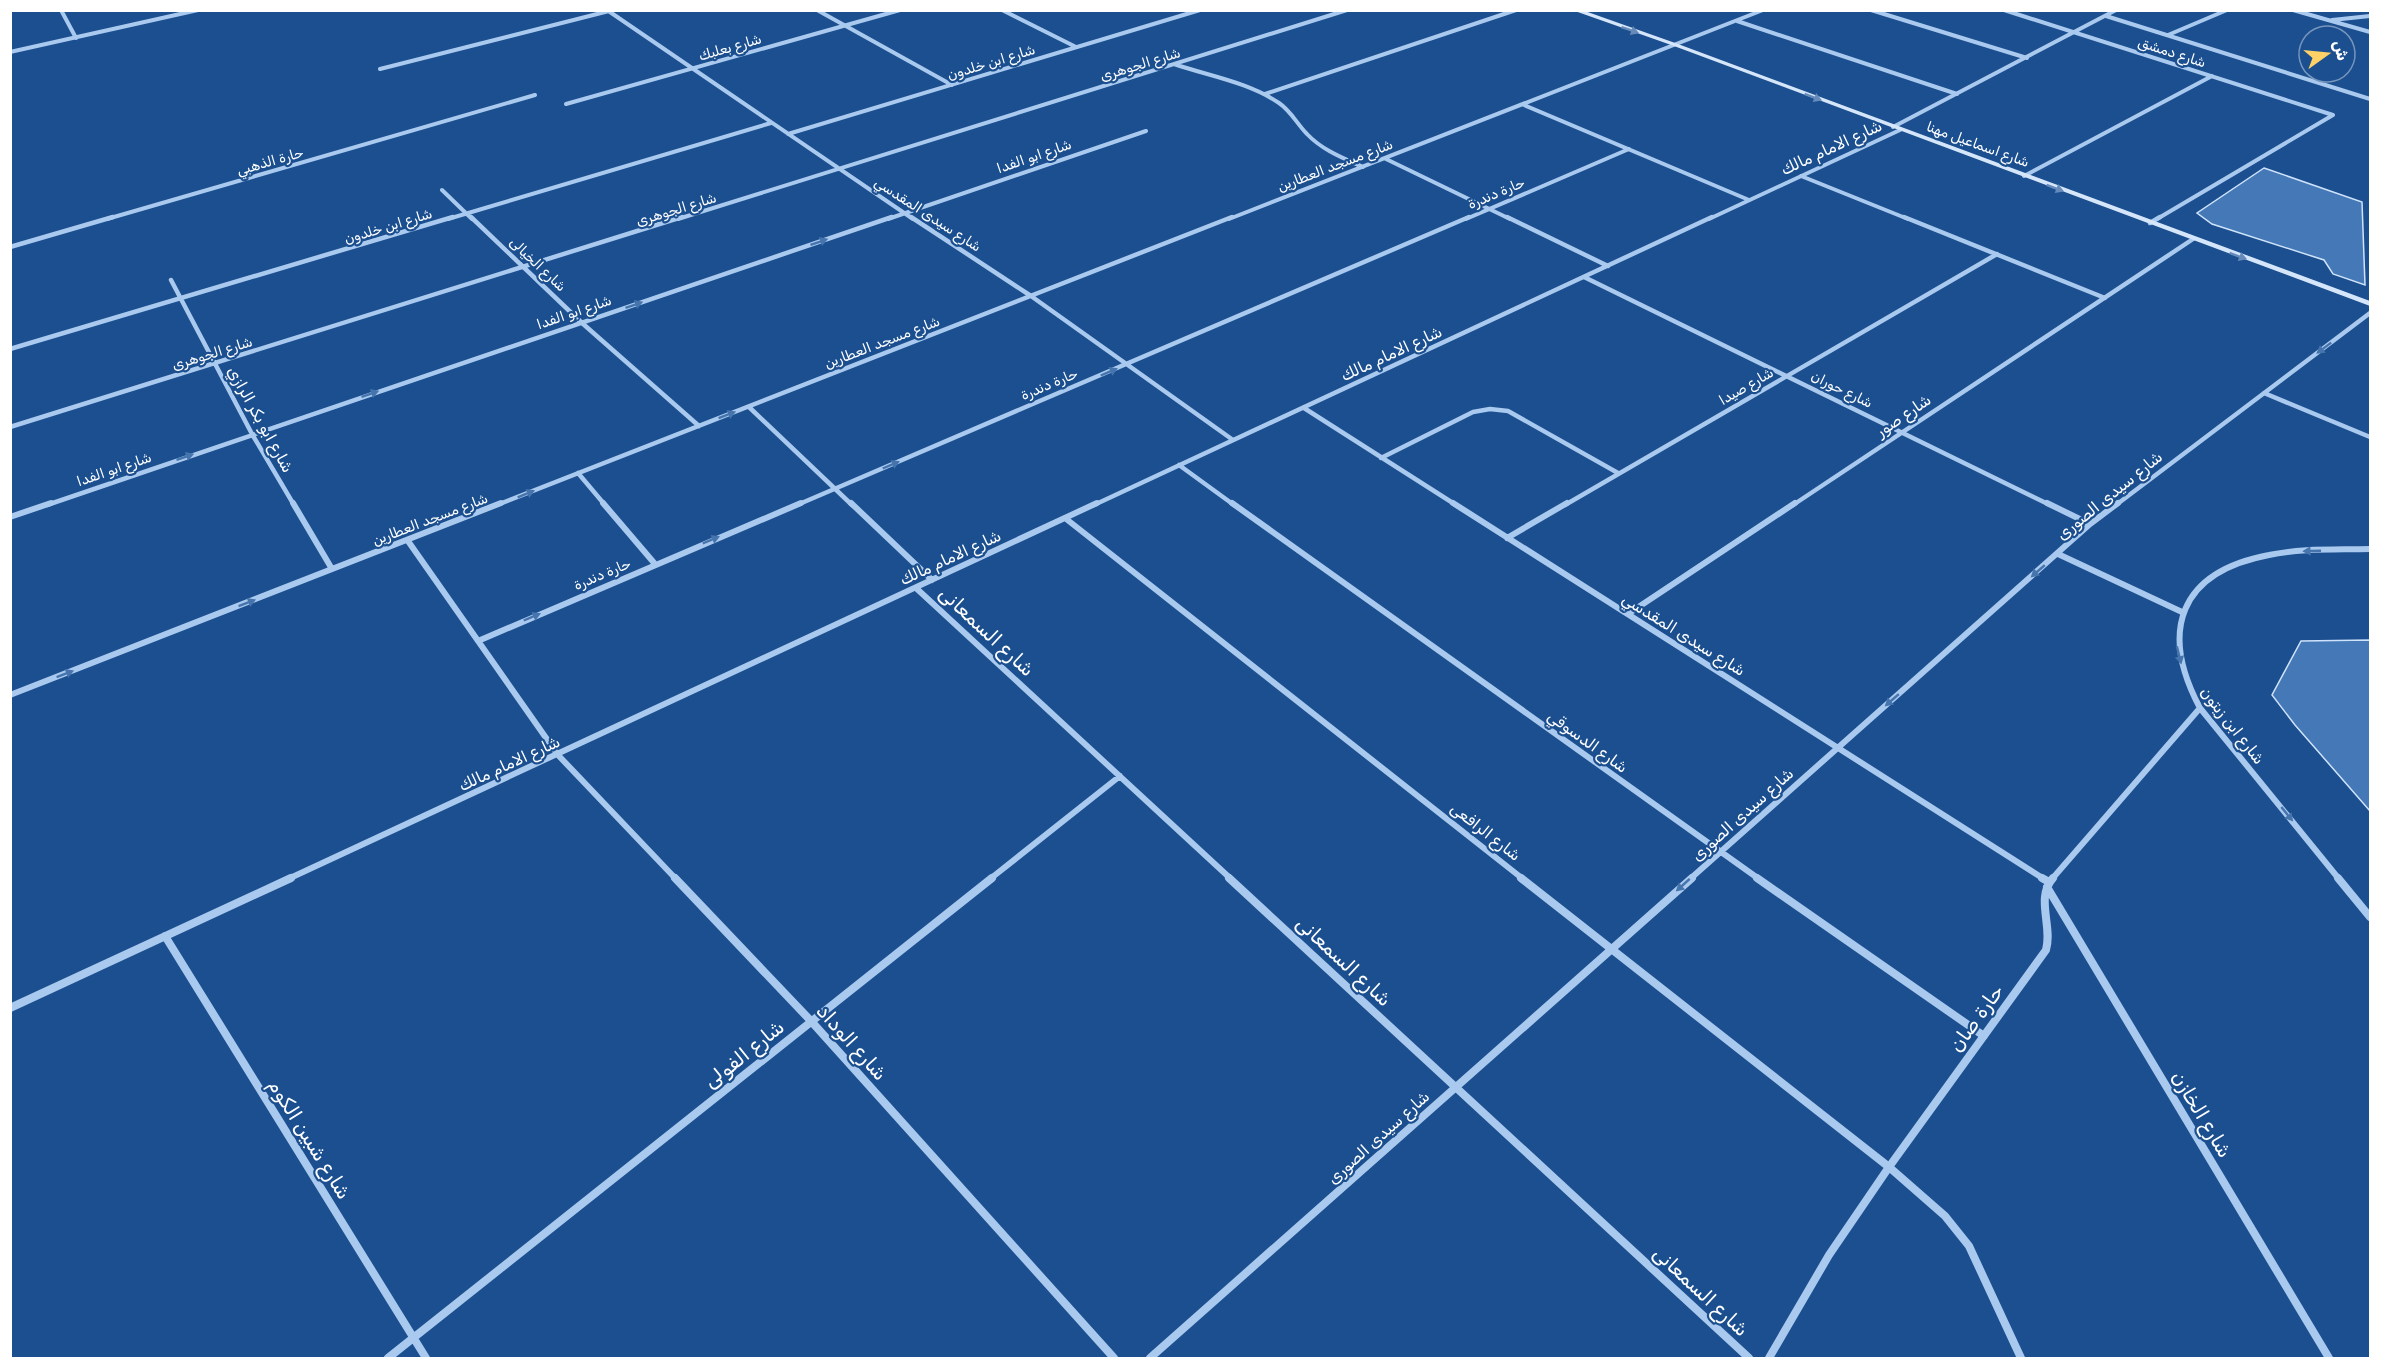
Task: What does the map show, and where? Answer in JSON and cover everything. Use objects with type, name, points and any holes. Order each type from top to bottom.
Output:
[{"type":"main road","name":"شارع اسماعيل مهنا","points":[[1575,10],[1676,45],[2370,304]]},
{"type":"street","points":[[61,10],[76,38]]},
{"type":"street","points":[[10,52],[198,10]]},
{"type":"street","points":[[817,10],[952,85]]},
{"type":"street","name":"شارع بعلبك","points":[[566,104],[900,10]]},
{"type":"street","points":[[1002,10],[1076,47]]},
{"type":"street","points":[[1176,10],[1186,15]]},
{"type":"street","name":"شارع ابن خلدون","points":[[788,134],[1200,10]]},
{"type":"street","name":"شارع الجوهرى","points":[[10,427],[1347,10]]},
{"type":"street","points":[[1265,94],[1516,10]]},
{"type":"street","name":"شارع مسجد العطارين","points":[[10,695],[1763,10]]},
{"type":"street","points":[[1871,10],[2027,58]]},
{"type":"street","name":"شارع دمشق","points":[[2004,10],[2333,115],[2150,223]]},
{"type":"street","name":"شارع الامام مالك","points":[[10,1008],[1801,176],[1896,129],[2116,10]]},
{"type":"street","points":[[2167,35],[2227,10]]},
{"type":"street","points":[[2293,10],[2370,32]]},
{"type":"street","points":[[380,69],[608,11]]},
{"type":"street","name":"شارع سيدى المقدسي","points":[[608,11],[838,169],[1031,296],[1233,440]]},
{"type":"street","points":[[2106,16],[2370,99]]},
{"type":"street","points":[[2329,20],[2370,16]]},
{"type":"street","points":[[1737,21],[1957,94]]},
{"type":"street","points":[[1174,64],[1265,94],[1294,115],[1301,127],[1315,141],[1334,155],[1364,167]]},
{"type":"street","points":[[2024,176],[2212,76]]},
{"type":"street","name":"حارة الذهبي","points":[[10,247],[535,95]]},
{"type":"street","points":[[1524,105],[1749,200]]},
{"type":"street","name":"شارع ابن خلدون","points":[[10,349],[771,123]]},
{"type":"street","name":"شارع ابو الفدا","points":[[10,517],[1146,131]]},
{"type":"street","name":"حارة دندرة","points":[[478,641],[1629,149]]},
{"type":"street","points":[[1386,159],[1608,266]]},
{"type":"street","points":[[1801,176],[2105,298]]},
{"type":"street","name":"شارع الخيالى","points":[[442,190],[582,322],[699,426]]},
{"type":"street","name":"شارع صور","points":[[1628,614],[2193,239]]},
{"type":"street","name":"شارع صيدا","points":[[1507,538],[1996,254]]},
{"type":"street","name":"شارع حوران","points":[[1584,277],[2090,524]]},
{"type":"street","name":"شارع ابو بكر الرازي","points":[[171,280],[252,434],[332,569]]},
{"type":"street","name":"شارع سيدى الصورى","points":[[1150,1359],[2090,524],[2370,313]]},
{"type":"street","points":[[2264,393],[2370,437]]},
{"type":"street","points":[[749,407],[932,580]]},
{"type":"street","name":"شارع سيدى المقدسي","points":[[1304,408],[1838,747],[2048,884]]},
{"type":"street","points":[[1381,458],[1473,412],[1490,409],[1508,411],[1617,473]]},
{"type":"street","name":"شارع الدسوقي","points":[[1179,465],[1720,852],[1984,1036]]},
{"type":"street","points":[[578,473],[655,564]]},
{"type":"street","name":"شارع الرافعى","points":[[1065,518],[1613,948],[1889,1167],[1945,1216],[1969,1246],[2021,1359]]},
{"type":"street","points":[[408,541],[558,755]]},
{"type":"street","name":"شارع ابن زيتون","points":[[2370,549],[2287,552],[2239,563],[2204,582],[2182,612],[2176,646],[2189,689],[2200,708],[2370,917]]},
{"type":"street","points":[[2058,554],[2182,612]]},
{"type":"street","name":"شارع السمعانى","points":[[916,588],[1749,1359]]},
{"type":"street","points":[[2048,884],[2200,708]]},
{"type":"street","name":"شارع الوداد","points":[[558,755],[812,1021],[1114,1359]]},
{"type":"street","name":"شارع الفولى","points":[[388,1359],[1120,776]]},
{"type":"street","name":"حارة صان","points":[[1769,1359],[1829,1255],[2050,942],[2043,894],[2048,884]]},
{"type":"street","name":"شارع الخازن","points":[[2048,884],[2329,1359]]},
{"type":"street","name":"شارع شبين الكوم","points":[[165,936],[426,1359]]},
{"type":"building","points":[[2264,168],[2362,202],[2365,285],[2333,274],[2324,260],[2212,224],[2197,213]]},
{"type":"building","points":[[2370,640],[2370,811],[2272,695],[2301,641]]}]
